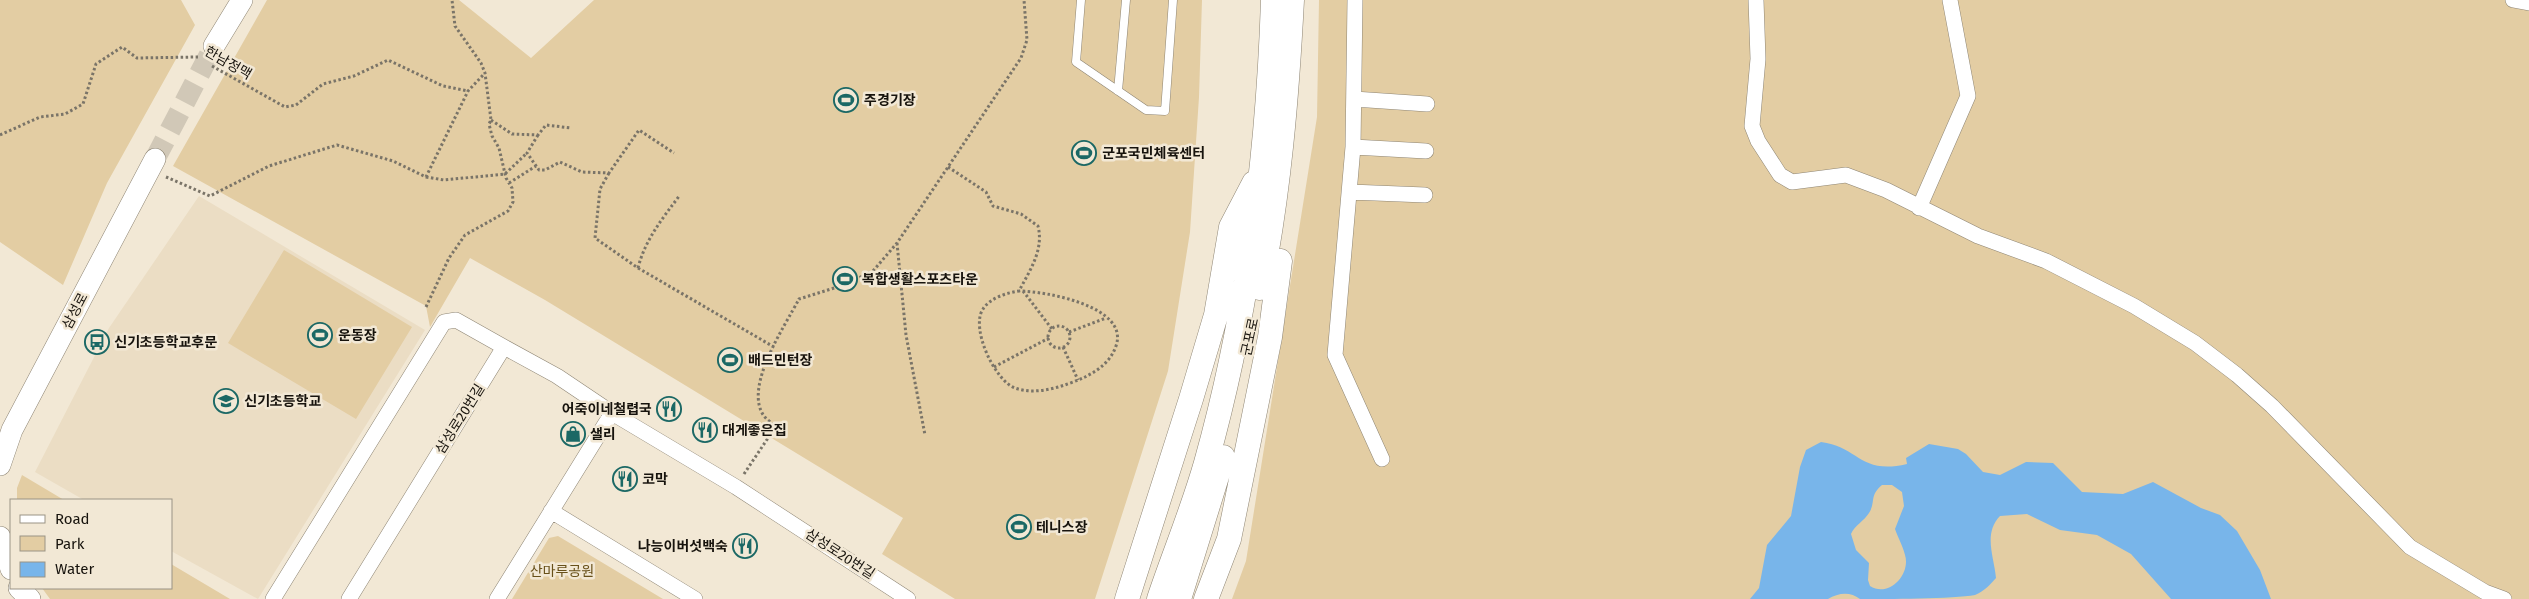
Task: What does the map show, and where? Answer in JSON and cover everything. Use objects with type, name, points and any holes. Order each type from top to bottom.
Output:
[{"type":"main road","name":"군포로","points":[[1159,599],[1206,464],[1237,331],[1262,168],[1273,0]]},
{"type":"main road","name":"군포로","points":[[1179,599],[1217,481],[1250,336],[1273,219],[1288,68],[1292,0]]},
{"type":"main road","name":"군포로","points":[[1206,599],[1229,539],[1270,337],[1296,112],[1288,68]]},
{"type":"main road","name":"군포로","points":[[1127,599],[1192,399],[1216,315],[1231,227],[1262,168]]},
{"type":"street","points":[[214,46],[242,0]]},
{"type":"street","points":[[1354,0],[1353,147],[1335,355],[1382,459]]},
{"type":"street","points":[[1756,0],[1758,59],[1752,126],[1758,141],[1780,175],[1792,182],[1846,176],[1886,190],[1978,236],[2046,260],[2134,306],[2195,343],[2237,375],[2272,406],[2410,547],[2485,592],[2504,599]]},
{"type":"street","points":[[1919,208],[1968,96],[1950,0]]},
{"type":"street","points":[[2513,0],[2529,3]]},
{"type":"street","points":[[1354,99],[1427,104]]},
{"type":"street","points":[[1353,147],[1426,151]]},
{"type":"street","name":"삼성로","points":[[2,456],[12,430],[152,164]]},
{"type":"street","points":[[1350,192],[1425,195]]},
{"type":"street","points":[[273,599],[444,322],[456,320],[504,347]]},
{"type":"street","name":"삼성로20번길","points":[[349,599],[504,347],[556,376],[612,413],[736,487],[884,593],[908,599]]},
{"type":"street","points":[[497,599],[612,413]]},
{"type":"street","points":[[551,511],[695,599]]},
{"type":"street","points":[[0,536],[10,566]]},
{"type":"street","points":[[20,589],[30,599]]},
{"type":"lane","points":[[1081,0],[1076,62],[1146,110],[1165,111],[1173,0]]},
{"type":"lane","points":[[1118,90],[1126,0]]},
{"type":"path","points":[[426,306],[449,258],[466,234],[508,211],[513,202],[512,188],[505,174],[499,148],[492,136],[489,124],[491,120],[485,74],[481,63],[455,26],[452,0]]},
{"type":"path","points":[[736,487],[776,426],[763,415],[757,392],[760,375],[799,299],[844,285],[873,271],[897,243],[1021,58],[1027,40],[1024,0]]},
{"type":"path","name":"한남정맥","points":[[0,135],[40,117],[65,114],[84,104],[96,64],[122,47],[137,58],[196,56],[285,107],[296,106],[323,84],[354,76],[388,60],[443,86],[468,91]]},
{"type":"path","points":[[426,177],[468,91],[485,74]]},
{"type":"path","points":[[491,120],[512,134],[538,135]]},
{"type":"path","points":[[152,164],[210,196],[269,166],[337,145],[393,161],[426,177],[444,180],[505,174],[527,153],[546,125],[571,128]]},
{"type":"path","points":[[674,153],[640,130],[609,172],[600,189],[595,238],[638,268],[774,347]]},
{"type":"path","points":[[527,153],[539,170],[545,170],[560,162],[582,172],[609,172]]},
{"type":"path","points":[[509,183],[536,166]]},
{"type":"path","points":[[948,167],[986,192],[993,206],[1021,214],[1038,226],[1041,238],[1039,250],[1021,291]]},
{"type":"path","points":[[638,268],[642,252],[653,232],[680,195]]},
{"type":"path","points":[[897,243],[906,335],[925,435]]},
{"type":"path","points":[[1021,291],[1052,329]]},
{"type":"path","points":[[1021,291],[1065,296],[1086,305],[1106,318],[1118,333],[1115,349],[1105,364],[1078,380],[1054,388],[1023,390],[1013,388],[1004,382],[994,367],[981,340],[980,314],[983,308],[995,299],[1021,291]]},
{"type":"path","points":[[1069,332],[1106,318]]},
{"type":"path","points":[[1049,338],[1055,347],[1064,347],[1070,340],[1069,332],[1062,326],[1052,329]]},
{"type":"path","points":[[994,367],[1049,338],[1052,329]]},
{"type":"path","points":[[1064,347],[1078,380]]},
{"type":"shaded area","name":"신기초등학교","points":[[199,196],[425,330],[258,599],[172,552],[172,499],[82,499],[35,472],[109,328]]},
{"type":"green space","points":[[0,0],[181,0],[195,25],[107,183],[63,285],[0,242]]},
{"type":"green space","name":"복합생활스포츠타운","points":[[267,0],[459,0],[531,58],[594,0],[1202,0],[1199,97],[1190,232],[1168,371],[1095,599],[955,599],[882,554],[903,518],[545,300],[470,258],[430,327],[426,306],[173,166]]},
{"type":"green space","points":[[1319,0],[2529,0],[2529,599],[1232,599],[1246,561],[1317,117]]},
{"type":"green space","name":"운동장","points":[[284,250],[412,327],[356,419],[228,343]]},
{"type":"green space","points":[[22,475],[62,499],[17,499],[17,488]]},
{"type":"green space","name":"산마루공원","points":[[558,536],[663,599],[512,599],[549,538]]},
{"type":"green space","points":[[172,565],[230,599],[50,599],[43,589],[172,589]]},
{"type":"water","points":[[1821,442],[1844,449],[1869,463],[1879,466],[1891,466],[1907,464],[1906,458],[1929,444],[1958,449],[1966,454],[1983,472],[2000,475],[2026,462],[2053,463],[2082,492],[2123,494],[2153,482],[2201,508],[2220,515],[2237,531],[2260,570],[2271,599],[2171,599],[2131,554],[2097,535],[2060,530],[2027,514],[2000,516],[1995,523],[1992,530],[1991,546],[1996,578],[1987,588],[1975,595],[1936,598],[1860,599],[1856,596],[1844,594],[1828,599],[1750,599],[1759,588],[1767,545],[1791,516],[1800,467],[1806,450]],"holes":[[[1882,485],[1892,485],[1902,492],[1904,506],[1895,529],[1904,552],[1905,570],[1897,582],[1884,589],[1877,589],[1870,586],[1868,580],[1869,563],[1856,550],[1851,534],[1869,513],[1875,492]]]},
{"type":"tunnel","points":[[155,159],[214,46]]},
{"type":"place","name":"주경기장","points":[[846,100]]},
{"type":"place","name":"군포국민체육센터","points":[[1084,153]]},
{"type":"place","name":"복합생활스포츠타운","points":[[845,279]]},
{"type":"place","name":"운동장","points":[[320,335]]},
{"type":"place","name":"신기초등학교후문","points":[[97,342]]},
{"type":"place","name":"배드민턴장","points":[[730,360]]},
{"type":"place","name":"신기초등학교","points":[[226,401]]},
{"type":"place","name":"어죽이네철렵국","points":[[669,409]]},
{"type":"place","name":"대게좋은집","points":[[705,430]]},
{"type":"place","name":"샐리","points":[[573,434]]},
{"type":"place","name":"코막","points":[[625,479]]},
{"type":"place","name":"테니스장","points":[[1019,527]]},
{"type":"place","name":"나능이버섯백숙","points":[[745,546]]}]
